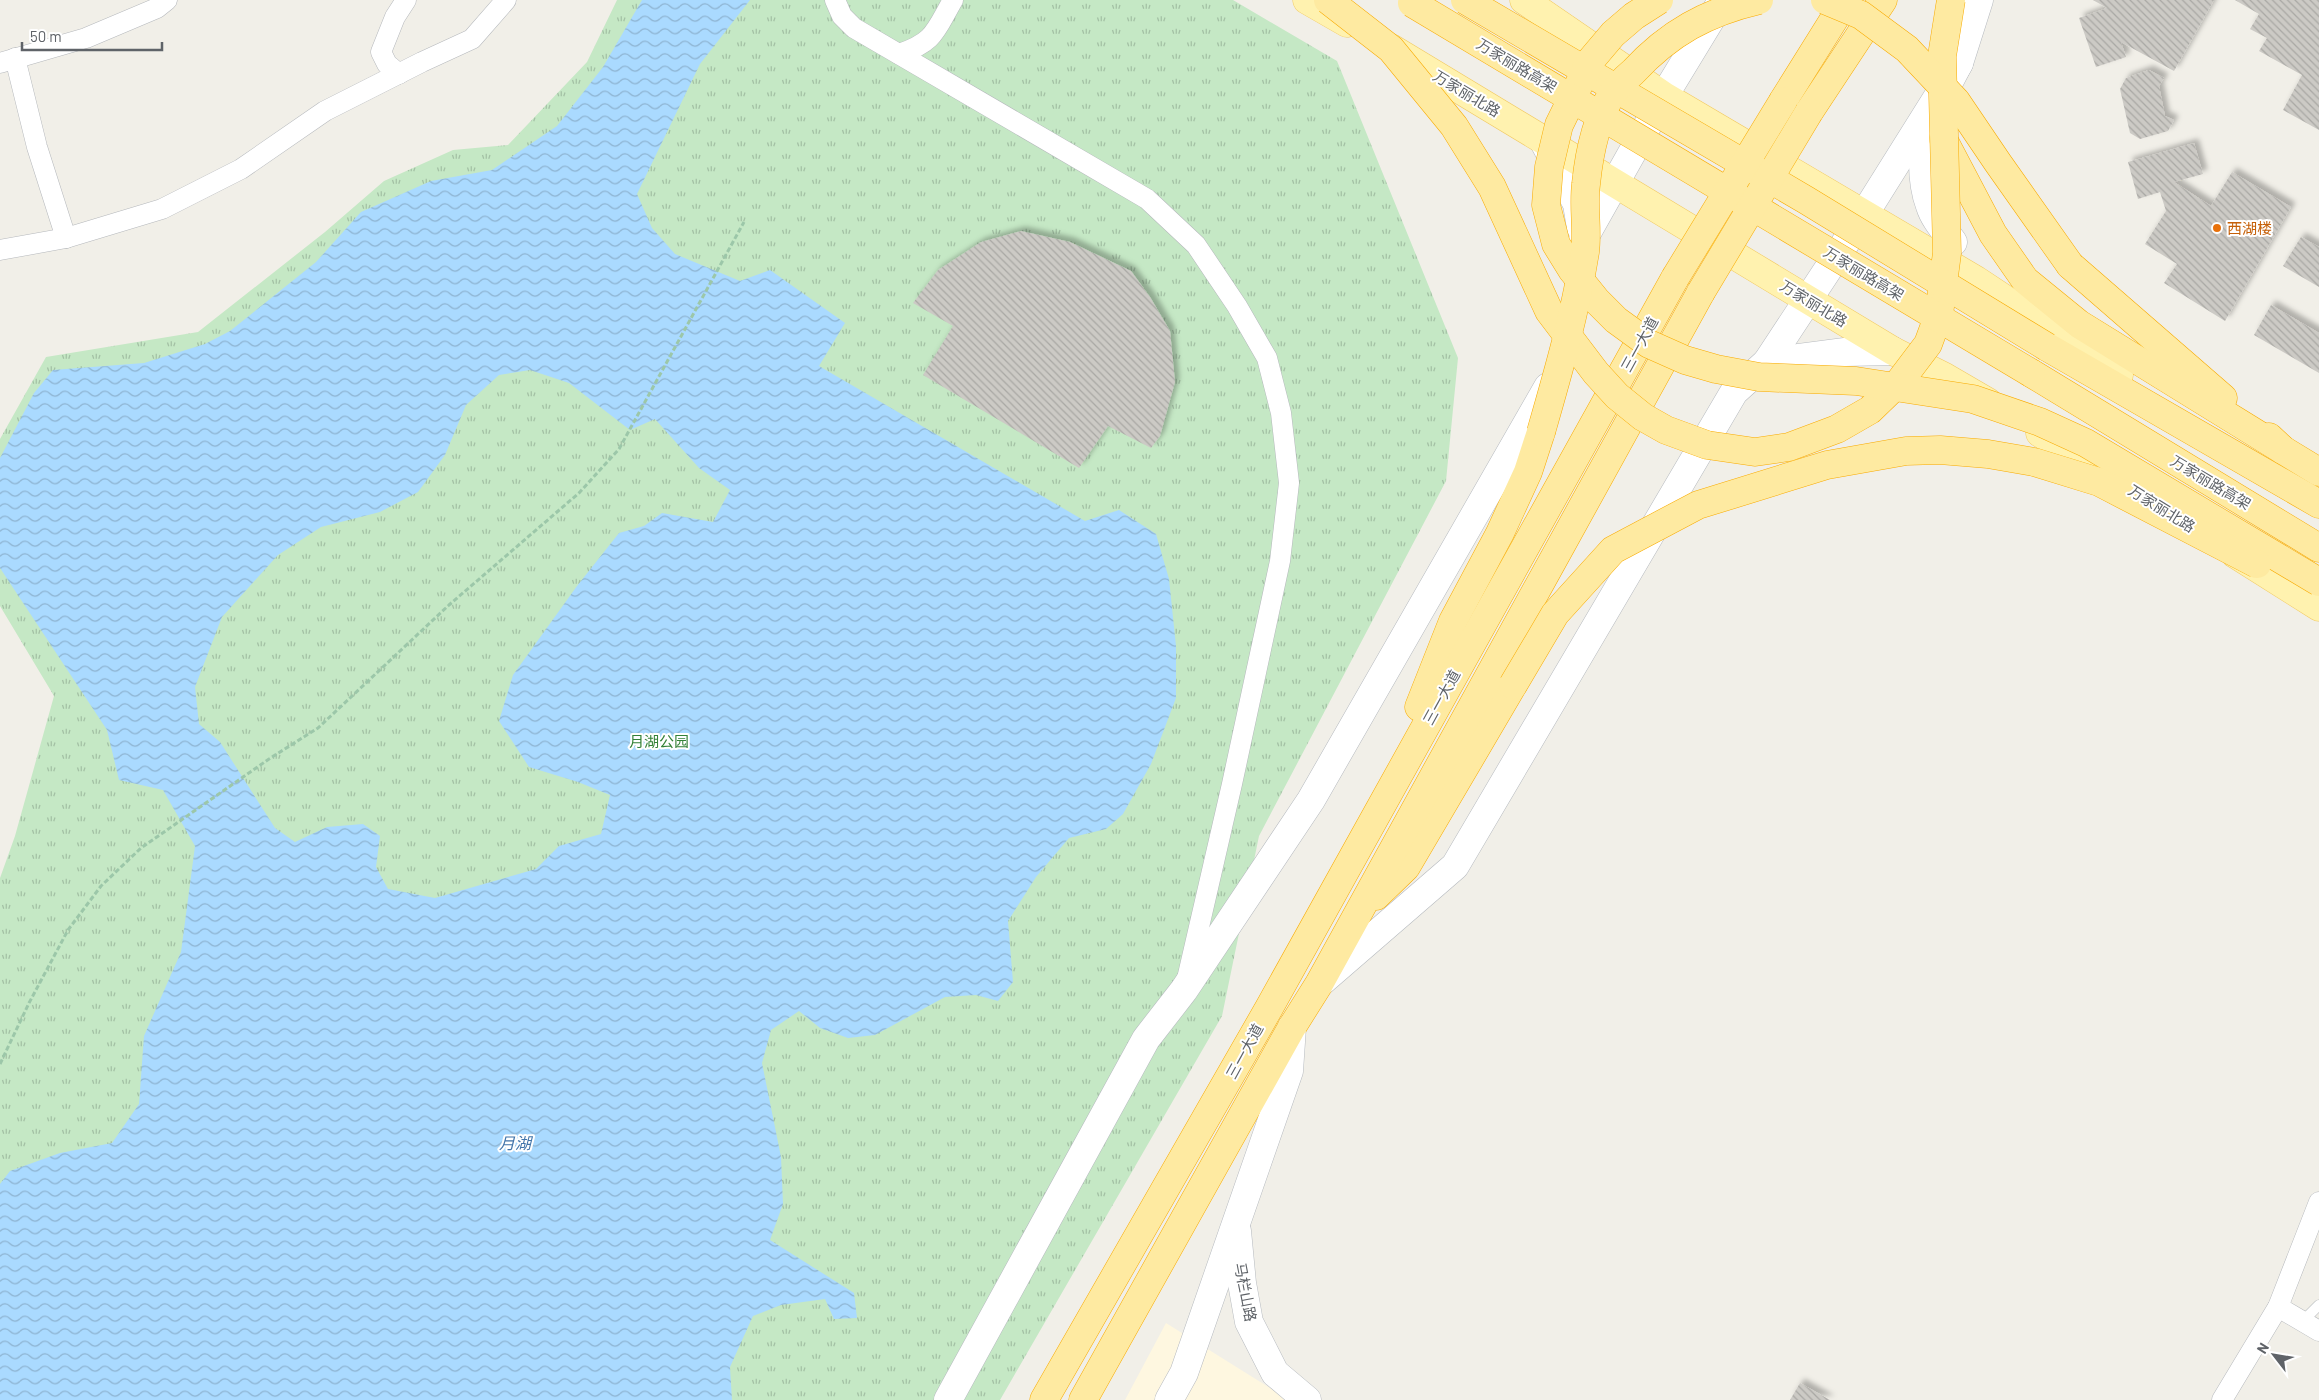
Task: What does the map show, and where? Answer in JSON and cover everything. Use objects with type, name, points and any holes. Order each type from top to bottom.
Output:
[{"type":"highway","points":[[1328,0],[1391,49],[1454,126],[1492,187],[1549,311],[1596,373],[1617,396],[1643,417],[1666,430],[1707,445],[1755,452],[1789,447],[1837,429],[1870,410],[1906,374],[1928,344],[1939,314],[1946,253],[1942,56],[1951,0]]},
{"type":"highway","name":"万家丽路高架","points":[[1408,0],[2319,548]]},
{"type":"highway","name":"万家丽路高架","points":[[1465,0],[1806,200],[2046,347],[2319,504]]},
{"type":"highway","points":[[1659,0],[1634,16],[1613,34],[1591,60],[1559,125],[1549,167],[1546,205],[1556,244],[1572,270],[1596,301],[1616,320],[1649,344],[1685,360],[1716,369],[1759,377],[1856,381],[1973,399],[2040,422],[2086,443],[2319,582]]},
{"type":"highway","points":[[1371,821],[1453,621],[1528,472],[1565,349],[1579,289],[1586,245],[1586,186],[1591,150],[1599,123],[1613,93],[1648,55],[1688,25],[1734,6],[1759,0]]},
{"type":"highway","points":[[1825,0],[1861,15],[1907,48],[1956,101],[2070,265],[2283,450]]},
{"type":"highway","name":"三一大道","points":[[1044,1400],[1206,1119],[1675,278],[1846,0]]},
{"type":"highway","name":"三一大道","points":[[1083,1400],[1292,1027],[1319,984],[1701,292],[1810,112],[1882,0]]},
{"type":"highway","points":[[1943,139],[1993,234],[2025,280],[2079,324],[2319,472]]},
{"type":"highway","points":[[1357,914],[1406,868],[1555,614],[1613,550],[1698,505],[1827,465],[1906,451],[1940,450],[1988,454],[2034,462],[2099,482],[2242,557],[2319,591]]},
{"type":"main road","name":"万家丽北路","points":[[1307,0],[1415,61],[1893,351],[1945,376],[2086,460],[2319,607]]},
{"type":"main road","points":[[1524,0],[1664,96],[1976,280],[2130,382],[2319,490]]},
{"type":"main road","points":[[1583,240],[1664,96],[1723,0]]},
{"type":"main road","points":[[1976,280],[1930,207],[1922,163],[1926,131],[1959,64],[1979,0]]},
{"type":"main road","points":[[1319,984],[1455,866],[1734,392],[1767,362],[1865,213],[1959,64]]},
{"type":"main road","points":[[948,1400],[1146,1039],[1184,990],[1311,800],[1528,424],[1560,364],[1582,283],[1583,240],[1577,204],[1542,138]]},
{"type":"main road","points":[[1767,362],[1845,352],[1893,351]]},
{"type":"main road","points":[[1169,1400],[1184,1373],[1289,1071],[1292,1027]]},
{"type":"main road","name":"马栏山路","points":[[1236,1224],[1242,1283],[1249,1322],[1275,1373],[1307,1400]]},
{"type":"street","points":[[66,238],[8,60],[86,38],[157,8],[167,0]]},
{"type":"street","points":[[399,74],[387,64],[381,52],[395,17],[406,0]]},
{"type":"street","points":[[0,250],[66,238],[162,209],[241,169],[325,111],[472,39],[506,0]]},
{"type":"street","points":[[835,0],[842,16],[854,28],[1147,199],[1196,246],[1237,306],[1267,358],[1281,413],[1289,483],[1280,561],[1232,784],[1184,990]]},
{"type":"street","points":[[899,54],[920,47],[931,38],[953,0]]},
{"type":"street","points":[[931,38],[931,54],[939,77]]},
{"type":"street","points":[[2222,1400],[2278,1307],[2319,1202]]},
{"type":"street","points":[[2278,1307],[2311,1326]]},
{"type":"lane","points":[[2311,1326],[2319,1305]]},
{"type":"path","points":[[0,1064],[29,1003],[68,930],[101,886],[141,848],[269,759],[318,728],[449,605],[579,493],[619,449],[744,222]]},
{"type":"shaded area","points":[[1166,1323],[1289,1400],[1125,1400]]},
{"type":"green space","name":"月湖公园","points":[[617,0],[1233,0],[1337,61],[1458,358],[1446,481],[1259,836],[1222,1016],[1000,1400],[0,1400],[0,878],[15,836],[54,696],[0,606],[0,439],[46,357],[198,332],[325,232],[384,181],[453,150],[508,145],[587,62]]},
{"type":"water","name":"月湖","points":[[642,0],[750,0],[700,64],[637,194],[652,228],[675,254],[740,281],[770,270],[845,323],[819,366],[1085,521],[1119,510],[1156,534],[1169,579],[1176,646],[1176,698],[1151,764],[1123,814],[1106,829],[1069,838],[1036,877],[1008,921],[1013,982],[998,1001],[976,995],[945,997],[875,1035],[848,1038],[820,1028],[799,1011],[771,1030],[762,1063],[781,1157],[783,1204],[770,1240],[854,1293],[857,1318],[834,1319],[825,1299],[781,1305],[753,1316],[730,1367],[732,1400],[0,1400],[0,1184],[10,1171],[60,1153],[112,1143],[139,1104],[144,1036],[181,952],[195,846],[163,790],[119,780],[107,730],[0,568],[0,458],[34,393],[53,370],[144,363],[205,344],[230,331],[316,262],[361,212],[431,181],[492,170],[557,126],[603,67]],"holes":[[[530,370],[569,383],[630,430],[655,419],[699,468],[730,490],[713,522],[662,513],[644,526],[619,533],[577,586],[513,675],[499,721],[529,767],[578,782],[610,795],[601,834],[559,846],[536,869],[435,898],[388,889],[376,867],[380,836],[363,824],[327,827],[295,842],[275,828],[220,742],[199,724],[195,687],[222,617],[278,555],[321,527],[380,512],[418,492],[445,455],[466,405],[499,375]]]},
{"type":"building","points":[[2093,0],[2214,0],[2174,71],[2121,42],[2126,57],[2096,67],[2079,18],[2107,8]]},
{"type":"building","points":[[2235,0],[2319,0],[2319,130],[2283,110],[2302,75],[2259,51],[2267,38],[2250,29],[2259,14]]},
{"type":"building","points":[[2149,70],[2164,78],[2159,86],[2165,116],[2174,120],[2168,131],[2140,139],[2130,133],[2120,89],[2126,78]]},
{"type":"building","name":"西湖楼","points":[[2194,143],[2203,174],[2174,182],[2211,206],[2232,172],[2291,207],[2225,321],[2164,283],[2177,264],[2145,244],[2166,211],[2160,192],[2138,199],[2128,162]]},
{"type":"building","points":[[1021,231],[1070,242],[1131,271],[1150,297],[1170,331],[1175,382],[1160,436],[1151,448],[1108,426],[1079,468],[923,375],[953,326],[913,303],[938,270],[981,242]]},
{"type":"building","name":"西湖楼","points":[[2301,237],[2319,247],[2319,287],[2283,266]]},
{"type":"building","points":[[2271,305],[2319,333],[2319,373],[2254,335]]},
{"type":"building","points":[[1800,1383],[1830,1400],[1790,1400]]},
{"type":"place","name":"西湖楼","points":[[2217,228]]}]
